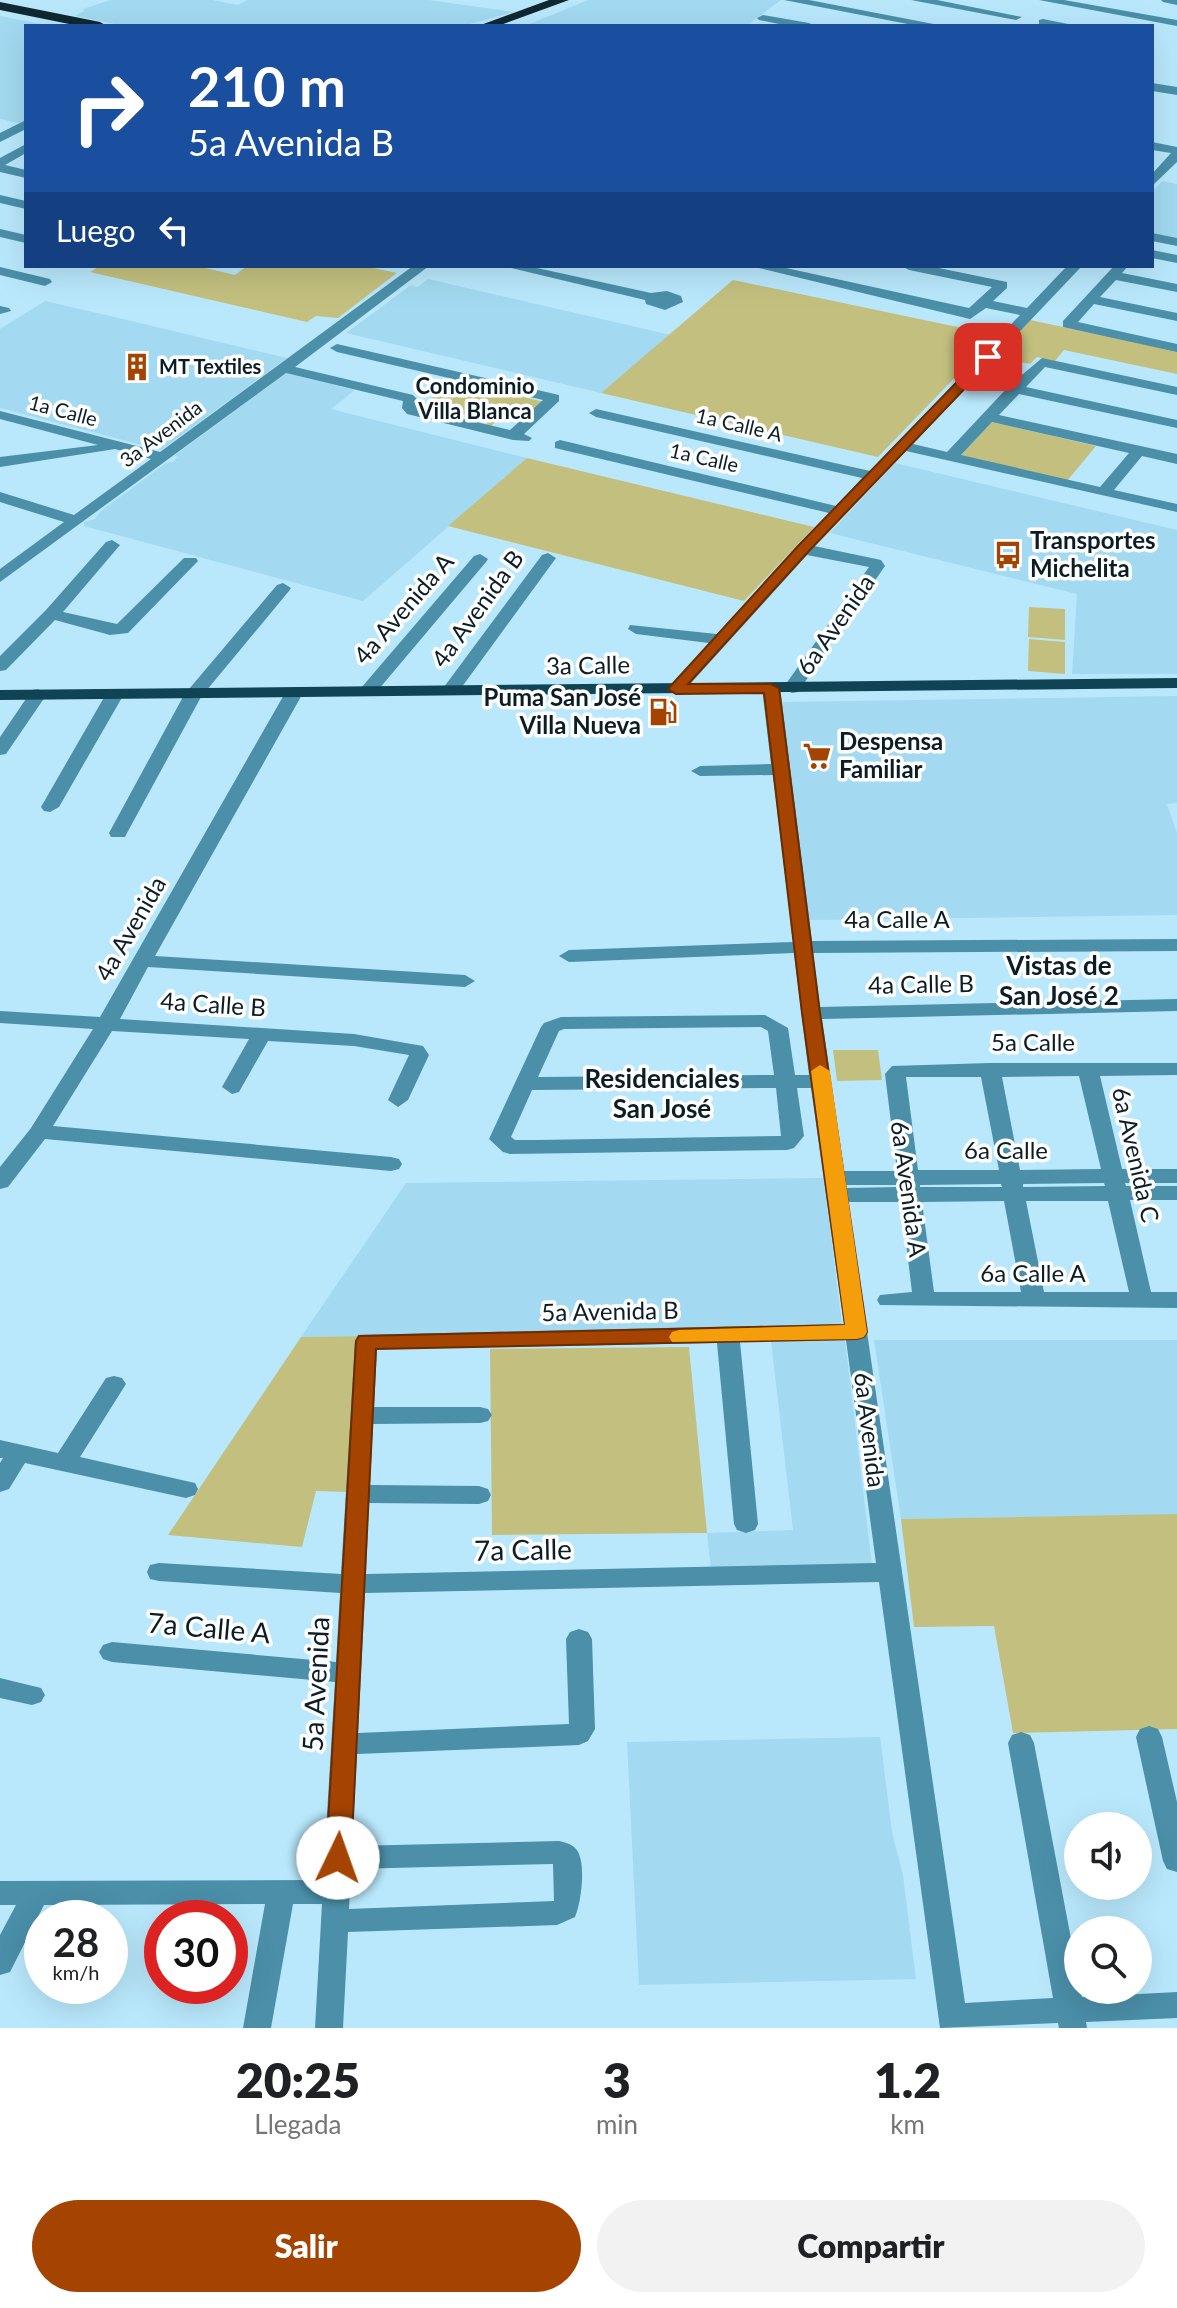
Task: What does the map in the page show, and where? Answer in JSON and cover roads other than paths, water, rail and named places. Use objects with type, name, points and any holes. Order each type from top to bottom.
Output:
[{"type":"highway","points":[[491,24],[562,0]]},
{"type":"highway","points":[[514,24],[578,1]]},
{"type":"highway","points":[[0,9],[62,24]]},
{"type":"highway","points":[[0,9],[88,24]]},
{"type":"main road","name":"3a Calle","points":[[0,695],[294,693],[372,686],[450,691],[1177,683]]},
{"type":"street","points":[[755,24],[789,0],[927,24]]},
{"type":"street","points":[[917,0],[1016,17]]},
{"type":"street","points":[[1048,0],[1177,23]]},
{"type":"street","points":[[1167,0],[1177,2]]},
{"type":"street","points":[[763,18],[798,24]]},
{"type":"street","points":[[1043,22],[1054,24]]},
{"type":"street","points":[[1154,87],[1177,91]]},
{"type":"street","points":[[0,122],[23,129]]},
{"type":"street","points":[[0,138],[23,129]]},
{"type":"street","points":[[1154,146],[1177,152],[1155,176]]},
{"type":"street","points":[[0,166],[24,149]]},
{"type":"street","points":[[0,166],[24,173]]},
{"type":"street","points":[[0,199],[24,205]]},
{"type":"street","points":[[0,233],[24,239]]},
{"type":"street","points":[[1154,237],[1177,242]]},
{"type":"street","points":[[1154,254],[1177,259]]},
{"type":"street","name":"3a Avenida","points":[[1,575],[419,268]]},
{"type":"street","points":[[519,268],[653,298]]},
{"type":"street","points":[[769,268],[978,307],[1033,310]]},
{"type":"street","points":[[919,268],[1002,285],[978,307]]},
{"type":"street","points":[[676,689],[803,549],[1073,268]]},
{"type":"street","points":[[1177,288],[1117,270],[1068,323],[1177,348]]},
{"type":"street","points":[[0,271],[45,282]]},
{"type":"street","points":[[1090,299],[1177,317]]},
{"type":"street","points":[[283,368],[339,362],[554,398],[520,438],[412,411],[409,408],[412,401],[408,398],[339,362]]},
{"type":"street","points":[[950,457],[1044,362],[1177,391]]},
{"type":"street","points":[[1014,389],[1177,424]]},
{"type":"street","name":"1a Calle A","points":[[596,413],[873,476]]},
{"type":"street","name":"1a Calle","points":[[0,415],[163,457]]},
{"type":"street","points":[[988,417],[1177,459]]},
{"type":"street","name":"1a Calle","points":[[560,445],[839,511]]},
{"type":"street","points":[[903,446],[1171,510]]},
{"type":"street","points":[[0,462],[120,447]]},
{"type":"street","points":[[1104,492],[1138,451]]},
{"type":"street","points":[[0,497],[76,521]]},
{"type":"street","points":[[0,666],[52,614],[112,545]]},
{"type":"street","name":"6a Avenida","points":[[803,549],[875,563],[877,566],[782,688],[781,769],[811,1013],[953,2022]]},
{"type":"street","name":"4a Avenida B","points":[[450,691],[548,558]]},
{"type":"street","name":"4a Avenida A","points":[[372,686],[477,559]]},
{"type":"street","points":[[52,614],[110,630],[122,629],[190,561]]},
{"type":"street","points":[[118,833],[193,695],[283,588]]},
{"type":"street","points":[[636,629],[720,639]]},
{"type":"street","name":"4a Avenida","points":[[0,1182],[39,1132],[107,1023],[294,693]]},
{"type":"street","points":[[0,750],[38,694]]},
{"type":"street","points":[[50,807],[115,694]]},
{"type":"street","points":[[700,771],[781,769]]},
{"type":"street","name":"4a Calle A","points":[[569,956],[804,947],[1177,945]]},
{"type":"street","points":[[142,961],[465,981]]},
{"type":"street","name":"4a Calle B","points":[[811,1013],[1177,1005]]},
{"type":"street","name":"4a Calle B","points":[[0,1017],[354,1040],[416,1050],[419,1055],[398,1100]]},
{"type":"street","points":[[561,1023],[773,1023],[778,1028],[786,1081],[793,1136],[787,1143],[510,1147],[502,1144],[501,1133],[551,1027],[561,1023]]},
{"type":"street","points":[[232,1087],[262,1034]]},
{"type":"street","points":[[990,1069],[1034,1300]]},
{"type":"street","name":"6a Avenida C","points":[[1088,1069],[1142,1300]]},
{"type":"street","name":"5a Calle","points":[[893,1078],[899,1071],[1177,1069]]},
{"type":"street","name":"6a Avenida A","points":[[893,1078],[924,1300]]},
{"type":"street","points":[[525,1084],[822,1081]]},
{"type":"street","points":[[39,1132],[391,1164]]},
{"type":"street","name":"6a Calle","points":[[837,1187],[1115,1184],[1177,1176]]},
{"type":"street","name":"6a Calle","points":[[1115,1184],[1177,1193]]},
{"type":"street","name":"6a Calle A","points":[[888,1300],[1177,1300]]},
{"type":"street","name":"5a Avenida B","points":[[365,1344],[369,1341],[857,1332]]},
{"type":"street","points":[[728,1336],[746,1524]]},
{"type":"street","name":"5a Avenida","points":[[329,2028],[365,1344]]},
{"type":"street","points":[[65,1462],[114,1384]]},
{"type":"street","points":[[362,1416],[480,1415]]},
{"type":"street","points":[[0,1483],[10,1451],[186,1489]]},
{"type":"street","points":[[358,1494],[479,1495]]},
{"type":"street","name":"7a Calle","points":[[159,1572],[354,1584],[888,1572]]},
{"type":"street","points":[[344,1744],[579,1734],[582,1729],[579,1639]]},
{"type":"street","name":"7a Calle A","points":[[112,1652],[348,1673]]},
{"type":"street","points":[[0,1688],[32,1695]]},
{"type":"street","points":[[1149,1737],[1177,1861]]},
{"type":"street","points":[[1021,1743],[1072,2018]]},
{"type":"street","points":[[335,1921],[557,1913],[565,1909],[568,1903],[567,1857],[559,1852],[338,1858]]},
{"type":"street","points":[[257,2028],[281,1892]]},
{"type":"street","points":[[0,1893],[337,1892]]},
{"type":"street","points":[[0,1963],[36,1893]]},
{"type":"street","points":[[953,2022],[1072,2018],[1177,2005]]},
{"type":"place","name":"MT Textiles","points":[[137,367]]},
{"type":"place","name":"Transportes Michelita","points":[[1008,555]]},
{"type":"place","name":"Puma San José Villa Nueva","points":[[663,712]]},
{"type":"place","name":"Despensa Familiar","points":[[817,756]]},
{"type":"district","name":"Condominio Villa Blanca","points":[[475,398]]},
{"type":"district","name":"Vistas de San José 2","points":[[1059,981]]},
{"type":"district","name":"Residenciales San José","points":[[662,1094]]}]
